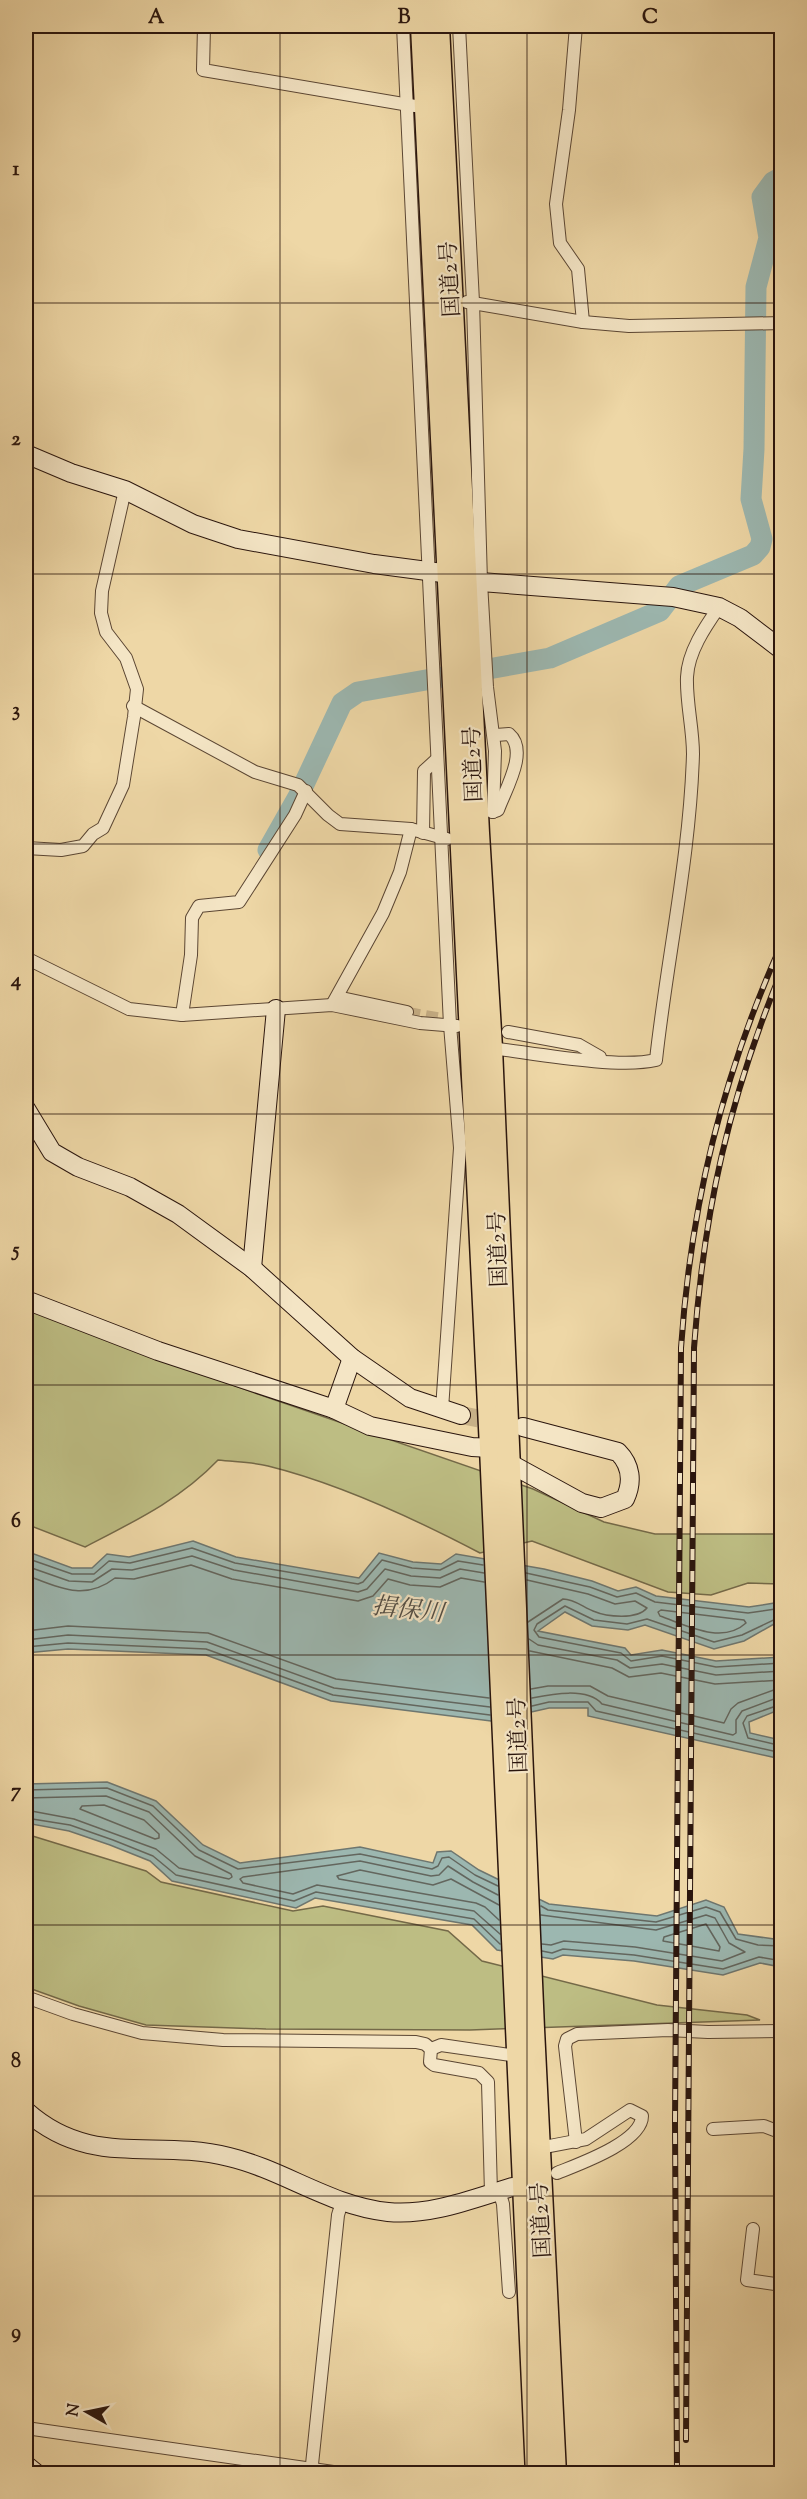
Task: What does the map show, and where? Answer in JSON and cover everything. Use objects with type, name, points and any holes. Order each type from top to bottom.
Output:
[{"type":"highway","name":"国道2号","points":[[422,26],[417,106],[456,576],[462,687],[451,839],[461,1027],[492,1448],[504,1476]]},
{"type":"highway","name":"国道2号","points":[[438,26],[463,302],[456,576]]},
{"type":"highway","name":"国道2号","points":[[462,687],[485,815],[504,1476],[525,2030],[539,2148],[555,2474]]},
{"type":"highway","name":"国道2号","points":[[525,2030],[517,2056],[537,2474]]},
{"type":"street","points":[[204,26],[203,70],[417,106],[403,26]]},
{"type":"street","points":[[459,26],[463,302],[582,322],[629,326],[782,323]]},
{"type":"street","points":[[576,26],[569,110],[555,204],[560,243],[578,268],[582,322]]},
{"type":"street","points":[[26,454],[71,473],[125,490],[193,524],[238,539],[456,576],[673,597],[719,607],[740,618],[782,650]]},
{"type":"street","points":[[26,848],[61,850],[83,846],[93,834],[103,828],[123,785],[137,689],[126,658],[106,632],[101,613],[102,591],[125,490]]},
{"type":"street","points":[[456,576],[462,687]]},
{"type":"street","points":[[491,1048],[606,1061],[643,1063],[656,1060],[662,995],[677,917],[693,755],[687,676],[695,647],[719,607]]},
{"type":"street","points":[[133,706],[255,772],[298,785],[340,824],[417,831],[451,839]]},
{"type":"street","points":[[485,815],[498,810],[516,762],[517,747],[509,734],[496,735]]},
{"type":"street","points":[[334,1001],[384,913],[417,831],[424,771],[435,761]]},
{"type":"street","points":[[182,1015],[191,955],[192,918],[199,906],[239,902],[296,815],[306,791]]},
{"type":"street","points":[[26,958],[129,1009],[182,1015],[276,1009],[334,1001],[408,1012]]},
{"type":"street","points":[[334,1001],[420,1023],[461,1027],[460,1148],[442,1410]]},
{"type":"street","points":[[252,1268],[276,1009]]},
{"type":"street","points":[[508,1032],[579,1046],[606,1061]]},
{"type":"street","points":[[26,1109],[52,1152],[78,1167],[140,1192],[178,1214],[252,1268],[352,1358],[410,1398],[461,1415]]},
{"type":"street","points":[[26,1300],[158,1351],[334,1408],[370,1426],[472,1447],[492,1448]]},
{"type":"street","points":[[334,1408],[352,1358]]},
{"type":"street","points":[[504,1476],[601,1508],[625,1499],[630,1489],[630,1473],[618,1452],[523,1427]]},
{"type":"street","points":[[26,1998],[73,2014],[142,2032],[223,2040],[416,2042],[425,2044],[430,2049],[430,2062],[434,2065],[479,2073],[488,2082],[503,2204],[509,2292]]},
{"type":"street","points":[[576,2142],[565,2046],[567,2039],[578,2034],[668,2030],[782,2031]]},
{"type":"street","points":[[430,2049],[441,2045],[517,2056]]},
{"type":"street","points":[[539,2148],[586,2139],[630,2110],[642,2116],[638,2130],[605,2153],[557,2173]]},
{"type":"street","points":[[26,2111],[66,2139],[106,2148],[199,2152],[227,2156],[269,2170],[342,2202],[389,2212],[417,2212],[501,2190]]},
{"type":"street","points":[[713,2129],[765,2126],[782,2133]]},
{"type":"street","points":[[311,2471],[337,2225],[342,2202]]},
{"type":"street","points":[[753,2229],[747,2280],[782,2285]]},
{"type":"street","points":[[26,2428],[311,2471],[347,2474]]},
{"type":"street","points":[[26,2465],[37,2474]]},
{"type":"green space","points":[[26,1309],[255,1393],[533,1489],[604,1522],[655,1534],[781,1534],[781,1584],[748,1583],[711,1595],[668,1592],[532,1541],[480,1553],[403,1515],[321,1482],[262,1465],[218,1460],[172,1499],[85,1547],[26,1524]]},
{"type":"green space","points":[[26,1834],[146,1871],[161,1882],[293,1911],[323,1906],[448,1931],[482,1961],[657,2005],[747,2015],[760,2020],[470,2030],[266,2029],[146,2025],[79,2006],[26,1987]]},
{"type":"water","name":"揖保川","points":[[193,1541],[236,1557],[359,1578],[379,1553],[413,1562],[441,1564],[456,1554],[544,1569],[592,1581],[618,1591],[636,1587],[656,1596],[749,1607],[781,1602],[781,1620],[744,1641],[714,1649],[645,1625],[628,1630],[592,1626],[565,1612],[538,1631],[625,1648],[631,1655],[662,1650],[716,1661],[781,1657],[781,1709],[749,1722],[750,1733],[781,1740],[781,1759],[588,1716],[588,1708],[549,1708],[491,1721],[331,1701],[206,1655],[68,1649],[26,1653],[26,1551],[72,1568],[92,1568],[107,1554],[129,1557]]},
{"type":"water","points":[[107,1782],[156,1801],[203,1845],[240,1863],[360,1847],[433,1863],[437,1852],[451,1851],[479,1870],[549,1904],[657,1916],[706,1900],[724,1907],[738,1934],[781,1940],[781,1967],[760,1963],[723,1975],[634,1961],[563,1955],[553,1959],[497,1950],[472,1925],[315,1898],[296,1908],[172,1881],[150,1861],[110,1845],[69,1831],[26,1823],[26,1784]]},
{"type":"waterway","points":[[268,850],[298,797],[342,703],[358,692],[550,658],[660,611],[679,586],[753,555],[760,547],[762,539],[751,499],[754,449],[756,287],[769,238],[762,197],[773,182],[782,177]]},
{"type":"tunnel","points":[[408,1013],[454,1021]]},
{"type":"tunnel","points":[[461,1415],[501,1423]]},
{"type":"railway","points":[[677,2474],[675,2123],[681,1348],[693,1242],[713,1141],[742,1042],[782,943]]},
{"type":"railway","points":[[686,2440],[694,1348],[705,1248],[722,1155],[747,1064],[782,970]]}]
